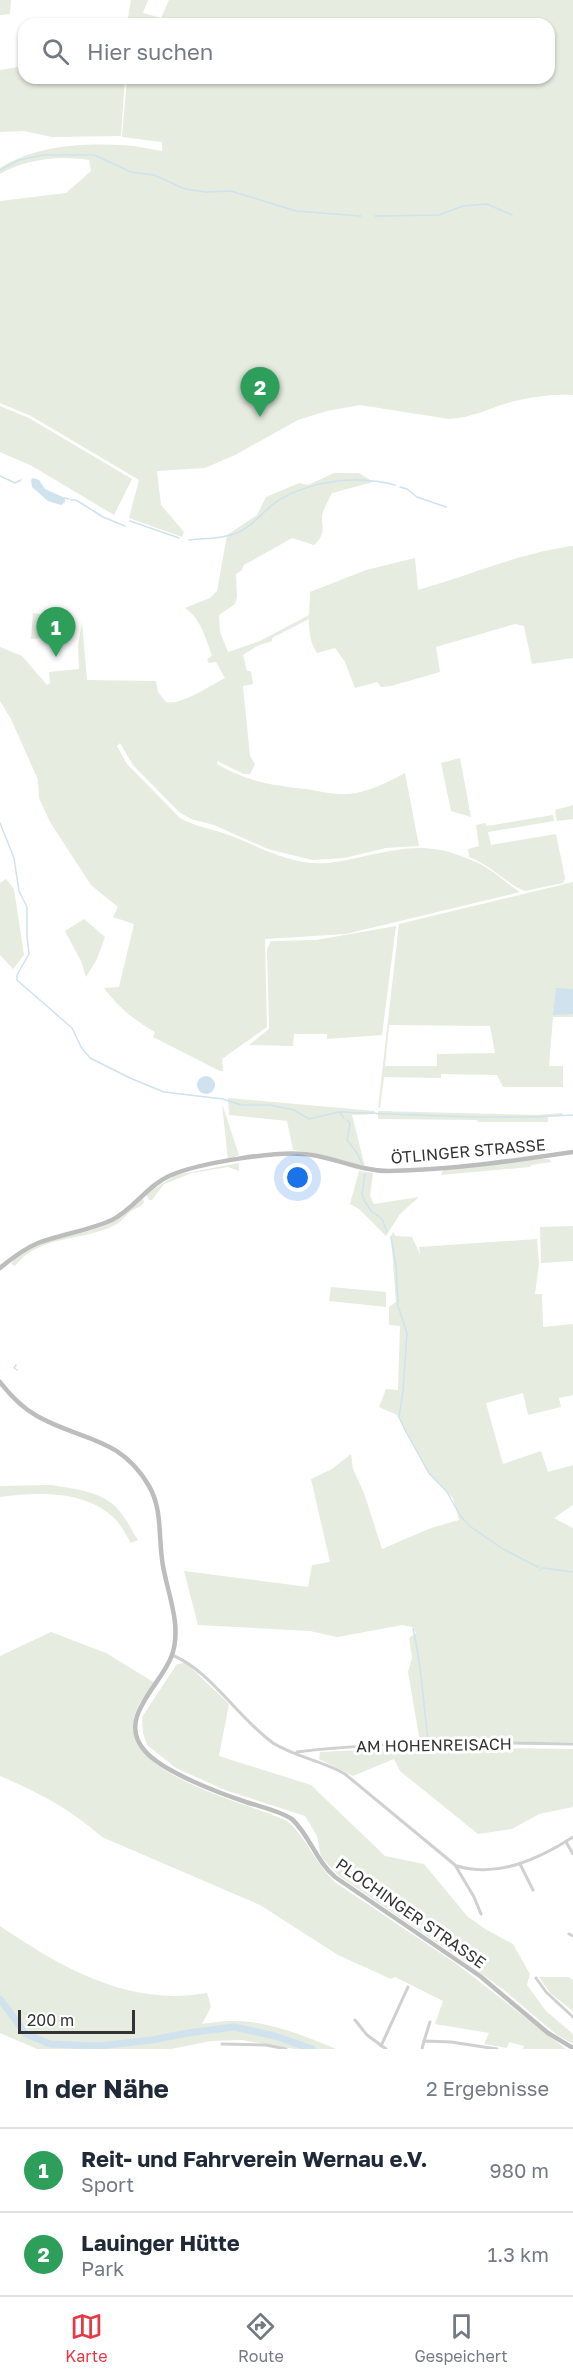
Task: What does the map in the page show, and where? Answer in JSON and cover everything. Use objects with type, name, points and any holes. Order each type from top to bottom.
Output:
[{"type":"main road","name":"ÖTLINGER STRASSE","points":[[0,1268],[17,1254],[40,1242],[88,1229],[115,1218],[159,1182],[170,1176],[200,1167],[270,1154],[301,1153],[367,1169],[386,1171],[477,1165],[573,1152]]},
{"type":"main road","name":"PLOCHINGER STRASSE","points":[[0,1382],[35,1415],[112,1447],[131,1462],[151,1488],[159,1519],[162,1565],[174,1612],[175,1629],[172,1655],[135,1720],[138,1741],[145,1752],[158,1762],[197,1782],[292,1819],[302,1829],[322,1864],[334,1877],[480,1976],[543,2028],[573,2048]]},
{"type":"street","points":[[172,1655],[191,1664],[272,1742],[332,1766],[345,1774],[455,1865],[481,1914]]},
{"type":"street","name":"AM HOHENREISACH","points":[[295,1752],[336,1747],[429,1744],[573,1744]]},
{"type":"street","points":[[455,1865],[473,1870],[496,1870],[520,1863],[573,1837]]},
{"type":"street","points":[[566,1842],[573,1854]]},
{"type":"street","points":[[520,1863],[532,1890]]},
{"type":"street","points":[[536,1978],[546,1992],[573,2016]]},
{"type":"street","points":[[381,2046],[408,1987]]},
{"type":"street","points":[[355,2020],[367,2035],[386,2049]]},
{"type":"street","points":[[422,2049],[430,2022]]},
{"type":"street","points":[[424,2041],[451,2042],[496,2049]]},
{"type":"street","points":[[222,2044],[266,2045],[286,2049]]},
{"type":"shaded area","points":[[0,0],[11,0],[10,14],[0,15]]},
{"type":"shaded area","points":[[131,0],[148,0],[143,13],[161,18],[128,18]]},
{"type":"shaded area","points":[[169,0],[573,0],[573,395],[524,399],[472,415],[449,419],[360,405],[327,411],[298,420],[235,455],[205,468],[157,471],[161,505],[184,532],[182,537],[129,518],[139,480],[31,416],[0,403],[0,201],[66,193],[91,171],[89,160],[66,158],[32,162],[0,174],[0,168],[28,155],[74,146],[126,145],[162,151],[162,142],[122,137],[126,84],[555,84],[555,18],[161,18]]},
{"type":"shaded area","points":[[18,67],[18,84],[125,84],[121,136],[52,137],[24,131],[0,132],[0,70]]},
{"type":"shaded area","points":[[0,406],[29,418],[132,479],[114,515],[32,466],[0,452]]},
{"type":"shaded area","points":[[334,473],[359,473],[373,482],[332,493],[323,512],[321,536],[314,545],[292,538],[244,565],[242,570],[236,574],[235,604],[219,615],[220,632],[228,652],[260,641],[309,615],[309,619],[243,655],[247,671],[251,671],[253,684],[243,686],[250,756],[255,764],[250,774],[244,774],[217,761],[217,764],[260,782],[337,794],[370,789],[405,773],[419,846],[386,848],[344,858],[312,860],[268,849],[214,825],[191,819],[179,812],[133,765],[120,743],[117,746],[127,764],[180,818],[274,854],[300,861],[327,863],[402,849],[433,849],[479,863],[520,892],[346,934],[265,939],[267,1027],[222,1059],[223,1071],[220,1071],[153,1037],[155,1032],[127,1013],[104,988],[119,987],[134,924],[113,917],[118,907],[91,885],[50,822],[39,798],[38,780],[11,719],[0,701],[0,647],[22,656],[47,685],[50,683],[49,672],[79,669],[78,645],[82,623],[87,680],[156,681],[158,692],[166,702],[180,701],[196,694],[225,678],[216,662],[209,663],[207,659],[212,656],[202,630],[185,608],[210,598],[217,591],[227,535],[257,515],[266,497],[299,483],[308,485]]},
{"type":"shaded area","points":[[573,546],[573,658],[532,664],[524,626],[515,624],[436,647],[440,672],[391,686],[381,687],[377,682],[355,688],[345,662],[335,648],[317,653],[313,646],[309,623],[310,592],[366,570],[415,558],[418,590],[513,559]]},
{"type":"shaded area","points":[[33,613],[61,617],[63,636],[31,639]]},
{"type":"shaded area","points":[[460,758],[471,817],[451,811],[441,763]]},
{"type":"shaded area","points":[[573,805],[573,819],[557,821],[555,810]]},
{"type":"shaded area","points":[[553,815],[554,821],[488,832],[491,845],[556,834],[565,878],[563,883],[525,891],[469,857],[468,849],[479,846],[476,825],[485,823],[487,826]]},
{"type":"shaded area","points":[[6,879],[14,889],[24,955],[13,969],[0,955],[0,883]]},
{"type":"shaded area","points":[[573,882],[573,1017],[553,1017],[549,1066],[563,1066],[563,1087],[503,1087],[497,1075],[441,1074],[441,1078],[384,1077],[380,1108],[378,1108],[399,924]],"holes":[[[389,1025],[490,1026],[495,1053],[437,1054],[437,1066],[385,1066]]]},
{"type":"shaded area","points":[[84,919],[105,937],[97,959],[86,977],[81,961],[65,931]]},
{"type":"shaded area","points":[[396,926],[382,1035],[327,1039],[327,1034],[294,1034],[293,1046],[249,1045],[269,1029],[267,949],[271,941],[316,940]]},
{"type":"shaded area","points":[[228,1098],[375,1111],[375,1114],[352,1115],[365,1167],[320,1154],[293,1150],[287,1121],[229,1115]]},
{"type":"shaded area","points":[[222,1104],[239,1155],[228,1160]]},
{"type":"shaded area","points":[[378,1111],[537,1115],[562,1113],[563,1115],[548,1116],[548,1122],[478,1122],[477,1120],[378,1119]]},
{"type":"shaded area","points":[[549,1159],[552,1162],[530,1167],[441,1175],[443,1170]]},
{"type":"shaded area","points":[[239,1163],[239,1171],[228,1167],[192,1173],[164,1184],[152,1200],[149,1200],[146,1194],[176,1175]]},
{"type":"shaded area","points":[[359,1171],[373,1173],[370,1196],[374,1204],[419,1197],[400,1214],[386,1236],[359,1209],[350,1204]]},
{"type":"shaded area","points":[[143,1198],[142,1205],[115,1225],[89,1234],[49,1243],[25,1256],[15,1266],[11,1264],[17,1256],[38,1244],[107,1225]]},
{"type":"shaded area","points":[[573,1226],[573,1261],[541,1263],[540,1227]]},
{"type":"shaded area","points":[[393,1232],[396,1236],[412,1237],[420,1254],[419,1247],[537,1239],[539,1264],[535,1294],[542,1294],[543,1327],[573,1324],[573,1395],[559,1398],[561,1407],[528,1415],[523,1393],[486,1403],[503,1464],[541,1451],[548,1472],[573,1465],[573,1505],[554,1518],[573,1528],[573,1742],[420,1742],[408,1672],[412,1658],[409,1638],[416,1633],[412,1627],[403,1625],[337,1637],[310,1631],[198,1625],[184,1571],[308,1587],[312,1565],[330,1562],[311,1479],[332,1469],[351,1454],[353,1469],[364,1493],[382,1549],[431,1528],[459,1520],[453,1498],[428,1473],[397,1415],[379,1407],[386,1389],[398,1390],[400,1326],[389,1325],[389,1307],[396,1302],[391,1236]]},
{"type":"shaded area","points":[[331,1287],[386,1292],[386,1307],[329,1301]]},
{"type":"shaded area","points":[[51,1485],[88,1492],[106,1499],[123,1515],[138,1540],[131,1543],[115,1519],[90,1503],[76,1498],[46,1494],[0,1497],[0,1486]]},
{"type":"shaded area","points":[[51,1632],[106,1653],[155,1683],[139,1704],[134,1719],[136,1739],[148,1757],[168,1772],[192,1785],[287,1821],[336,1883],[458,1965],[566,2049],[523,2049],[524,2046],[509,2042],[507,2048],[484,2044],[489,2033],[435,2024],[443,2001],[395,1977],[391,1979],[338,1955],[260,1905],[102,1837],[53,1802],[0,1776],[0,1656]]},
{"type":"shaded area","points":[[186,1663],[229,1704],[219,1756],[311,1785],[385,1856],[424,1864],[467,1916],[513,1944],[530,1974],[527,1985],[546,2011],[573,2034],[573,2044],[557,2035],[504,1990],[339,1876],[321,1857],[317,1836],[305,1816],[225,1790],[176,1768],[147,1745],[143,1733],[142,1717],[177,1664]]},
{"type":"shaded area","points":[[421,1747],[573,1749],[573,1807],[539,1814],[512,1829],[478,1834],[400,1771],[394,1759],[353,1776],[319,1759],[320,1752]]},
{"type":"shaded area","points":[[0,1926],[23,1942],[72,1969],[124,1989],[178,1996],[207,1993],[211,2007],[202,2024],[231,2021],[258,2023],[298,2034],[336,2049],[294,2049],[242,2040],[211,2041],[171,2049],[37,2049],[0,2033]]},
{"type":"shaded area","points":[[539,1977],[568,1977],[573,1980],[573,2011],[550,1993]]},
{"type":"water","points":[[33,478],[39,480],[45,489],[65,498],[65,502],[61,505],[48,501],[32,487]]},
{"type":"water","points":[[556,988],[573,989],[573,1014],[553,1015]]},
{"type":"water","points":[[206,1076],[212,1079],[215,1085],[212,1091],[206,1094],[200,1091],[197,1085],[200,1079]]},
{"type":"waterway","points":[[0,170],[19,160],[43,155],[94,155],[131,172],[154,175],[185,189],[206,192],[231,191],[296,211],[361,216]]},
{"type":"waterway","points":[[375,216],[439,215],[463,206],[487,204],[512,215]]},
{"type":"waterway","points":[[0,476],[15,483],[21,480]]},
{"type":"waterway","points":[[189,540],[221,537],[239,532],[279,500],[306,488],[351,480],[395,485]]},
{"type":"waterway","points":[[400,487],[407,489],[417,497],[446,507]]},
{"type":"waterway","points":[[65,498],[69,499]]},
{"type":"waterway","points":[[71,500],[76,500],[103,517],[125,526]]},
{"type":"waterway","points":[[130,521],[179,538]]},
{"type":"waterway","points":[[0,823],[14,858],[19,891],[27,907],[29,954],[17,975],[17,980],[72,1028],[81,1047],[90,1058],[164,1092],[223,1099],[241,1105],[270,1105],[294,1110],[309,1119],[339,1112],[344,1118]]},
{"type":"waterway","points":[[340,1112],[486,1117],[573,1115]]},
{"type":"waterway","points":[[347,1120],[350,1123],[347,1140],[362,1164]]},
{"type":"waterway","points":[[365,1174],[362,1194],[364,1200],[371,1211],[382,1219],[387,1232]]},
{"type":"waterway","points":[[391,1237],[396,1266],[398,1306],[407,1333],[399,1417],[429,1473],[447,1492],[461,1517],[471,1527],[503,1549],[538,1567]]},
{"type":"waterway","points":[[16,1365],[14,1368],[17,1370]]},
{"type":"waterway","points":[[543,1568],[573,1572]]},
{"type":"waterway","points":[[413,1629],[428,1740]]},
{"type":"waterway","points":[[0,1999],[26,2034],[50,2044],[99,2046],[234,2027],[275,2036],[312,2049]]},
{"type":"place","name":"Lauinger Hütte","points":[[260,417]]},
{"type":"place","name":"Reit- und Fahrverein Wernau e.V.","points":[[56,657]]}]
